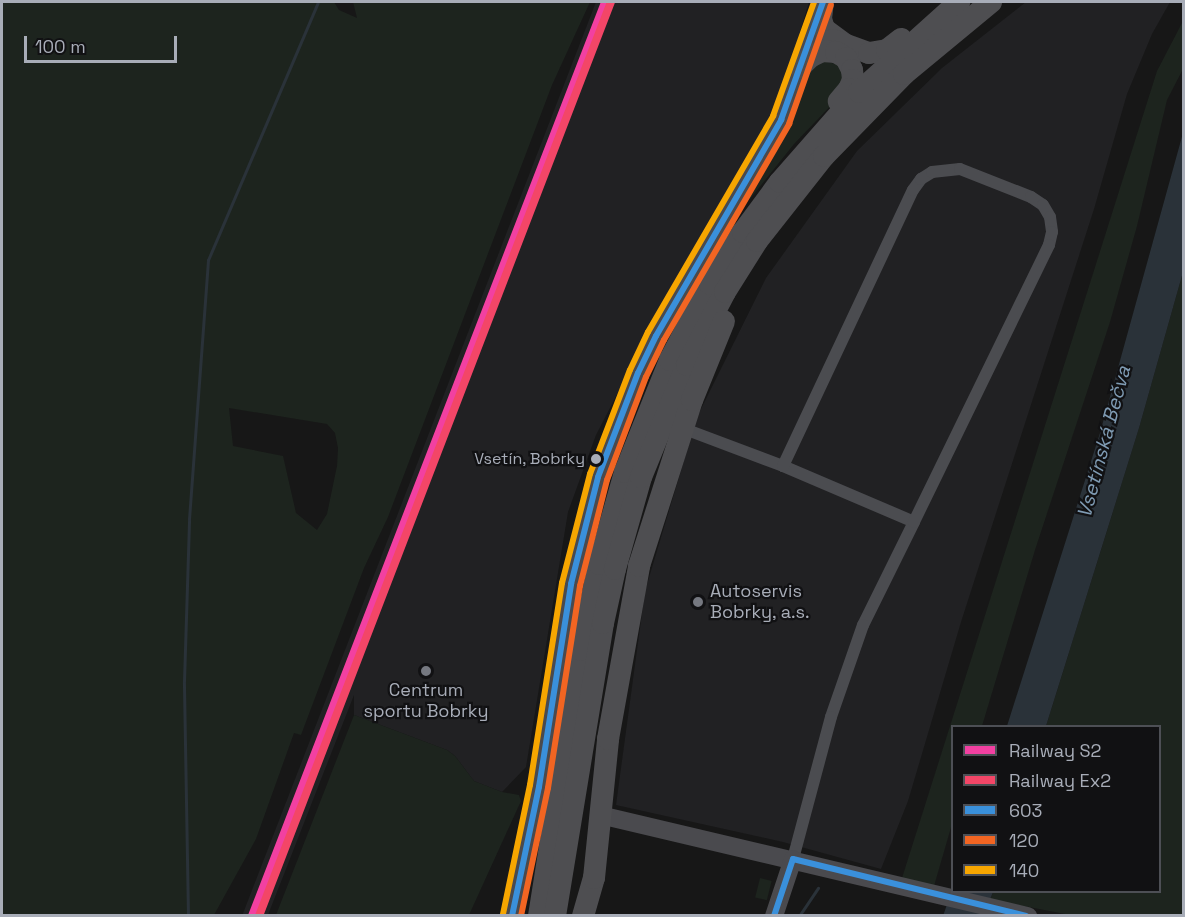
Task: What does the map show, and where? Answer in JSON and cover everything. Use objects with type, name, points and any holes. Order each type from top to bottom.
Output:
[{"type":"highway","points":[[817,47],[824,29],[821,19],[823,2]]},
{"type":"highway","points":[[817,47],[869,53],[887,50],[946,2]]},
{"type":"highway","points":[[539,915],[598,564],[625,472],[657,389],[710,285],[743,232],[780,182],[859,92],[959,2]]},
{"type":"highway","points":[[555,915],[603,623],[615,569],[641,477],[673,396],[725,292],[757,241],[824,156],[904,74],[991,2]]},
{"type":"highway","points":[[780,182],[808,134],[852,85],[853,75],[849,62],[836,52],[817,47]]},
{"type":"highway","points":[[583,915],[594,878],[608,739],[628,615],[639,566],[682,429],[742,280],[824,156]]},
{"type":"main road","points":[[512,915],[539,787],[571,584],[598,477],[642,364],[670,311],[762,158],[817,47],[823,2]]},
{"type":"main road","points":[[600,814],[1019,913]]},
{"type":"main road","points":[[774,915],[793,859]]},
{"type":"street","points":[[783,466],[913,190],[921,180],[932,172],[960,169],[1031,197],[1043,205],[1050,217],[1052,232],[1049,245],[860,635],[831,717],[793,859]]},
{"type":"street","points":[[682,429],[783,466],[914,522]]},
{"type":"shaded area","points":[[2,2],[334,2],[339,10],[357,18],[353,2],[590,2],[552,85],[388,517],[364,568],[301,735],[294,733],[256,839],[214,915],[2,915]],"holes":[[[229,408],[327,424],[335,433],[338,448],[337,466],[327,514],[317,530],[296,513],[283,456],[233,446]]]},
{"type":"shaded area","points":[[596,2],[809,2],[776,112],[716,219],[665,301],[596,435],[568,512],[526,767],[502,792],[474,781],[455,756],[447,750],[354,715],[354,695],[268,915],[242,916]]},
{"type":"shaded area","points":[[1026,2],[1170,2],[1152,34],[1127,94],[1094,209],[961,622],[908,801],[881,869],[783,842],[616,805],[645,591],[697,417],[766,278],[857,151],[942,68]]},
{"type":"shaded area","points":[[1183,21],[1183,69],[1167,100],[1137,226],[1110,322],[1035,550],[982,725],[951,725],[951,827],[934,886],[902,878],[1157,71]]},
{"type":"shaded area","points":[[815,59],[844,66],[840,96],[794,144],[750,199],[747,197],[785,129],[807,68]]},
{"type":"shaded area","points":[[1183,272],[1183,915],[1070,915],[1008,903],[1007,915],[984,916],[993,893],[1161,893],[1161,725],[1046,725],[1139,428]]},
{"type":"shaded area","points":[[354,715],[447,750],[455,756],[474,781],[502,792],[519,795],[521,801],[469,915],[276,915]]},
{"type":"shaded area","points":[[760,878],[772,881],[767,900],[755,897]]},
{"type":"water","name":"Vsetínská Bečva","points":[[1183,133],[1183,272],[1139,428],[1046,725],[1007,725],[1100,433]]},
{"type":"water","points":[[951,893],[993,893],[984,915],[943,916]]},
{"type":"waterway","points":[[188,916],[184,681],[189,519],[208,260],[318,2]]},
{"type":"waterway","points":[[799,916],[818,888]]},
{"type":"rail line","name":"S2","points":[[252,916],[605,2]]},
{"type":"rail line","name":"Ex2","points":[[259,916],[611,2]]},
{"type":"transit line","name":"140","points":[[503,914],[530,785],[562,583],[590,474],[630,370],[648,332],[773,116],[814,2]]},
{"type":"transit line","name":"603","points":[[512,916],[539,787],[571,584],[598,477],[638,373],[656,336],[781,120],[823,2]]},
{"type":"transit line","name":"120","points":[[521,916],[548,788],[580,586],[607,480],[646,377],[664,340],[789,124],[831,5]]},
{"type":"transit line","name":"603","points":[[774,916],[793,859],[1026,916]]},
{"type":"place","name":"Vsetín, Bobrky","points":[[596,459]]},
{"type":"place","name":"Autoservis Bobrky, a.s.","points":[[698,602]]},
{"type":"place","name":"Centrum sportu Bobrky","points":[[426,671]]}]
